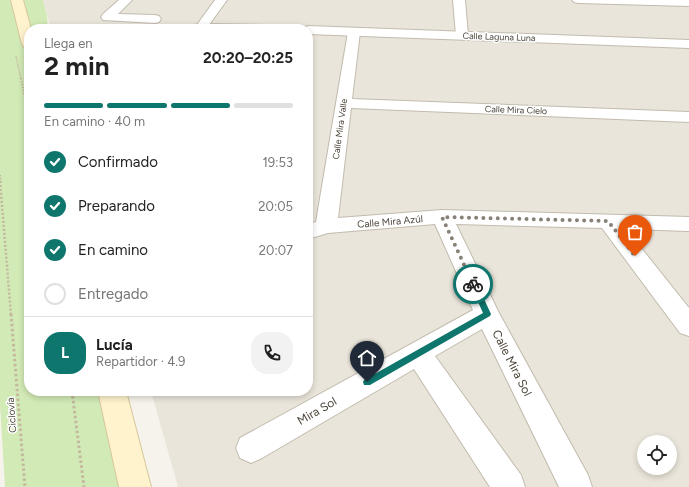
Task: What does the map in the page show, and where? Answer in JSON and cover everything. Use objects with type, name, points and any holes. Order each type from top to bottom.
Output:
[{"type":"main road","points":[[17,0],[25,24]]},
{"type":"main road","points":[[113,396],[135,487]]},
{"type":"street","points":[[126,0],[104,12],[155,19]]},
{"type":"street","points":[[200,24],[220,0]]},
{"type":"street","points":[[459,0],[462,36]]},
{"type":"street","points":[[578,0],[689,4]]},
{"type":"street","name":"Calle Laguna Luna","points":[[313,30],[689,44]]},
{"type":"street","name":"Calle Mira Valle","points":[[317,229],[344,103],[354,32]]},
{"type":"street","name":"Calle Mira Cielo","points":[[344,103],[689,117]]},
{"type":"street","name":"Calle Mira Azúl","points":[[317,229],[442,217],[689,224]]},
{"type":"street","name":"Calle Mira Sol","points":[[442,217],[487,314],[576,487]]},
{"type":"street","points":[[608,221],[689,326]]},
{"type":"street","name":"Mira Sol","points":[[251,448],[487,314]]},
{"type":"street","points":[[418,353],[509,487]]},
{"type":"path","points":[[15,50],[24,97]]},
{"type":"path","name":"Ciclovía","points":[[0,175],[25,487]]},
{"type":"path","points":[[73,396],[84,487]]},
{"type":"shaded area","points":[[43,0],[689,0],[689,487],[178,487],[152,396],[313,396],[313,24],[50,24]]},
{"type":"green space","points":[[0,0],[15,0],[24,34],[24,396],[109,396],[130,487],[5,487],[0,405]]},
{"type":"green space","points":[[20,0],[43,0],[48,24],[28,24]]},
{"type":"way so far","points":[[473,284],[442,217],[608,221],[635,256]]},
{"type":"route","points":[[367,382],[487,314],[473,284]]}]
